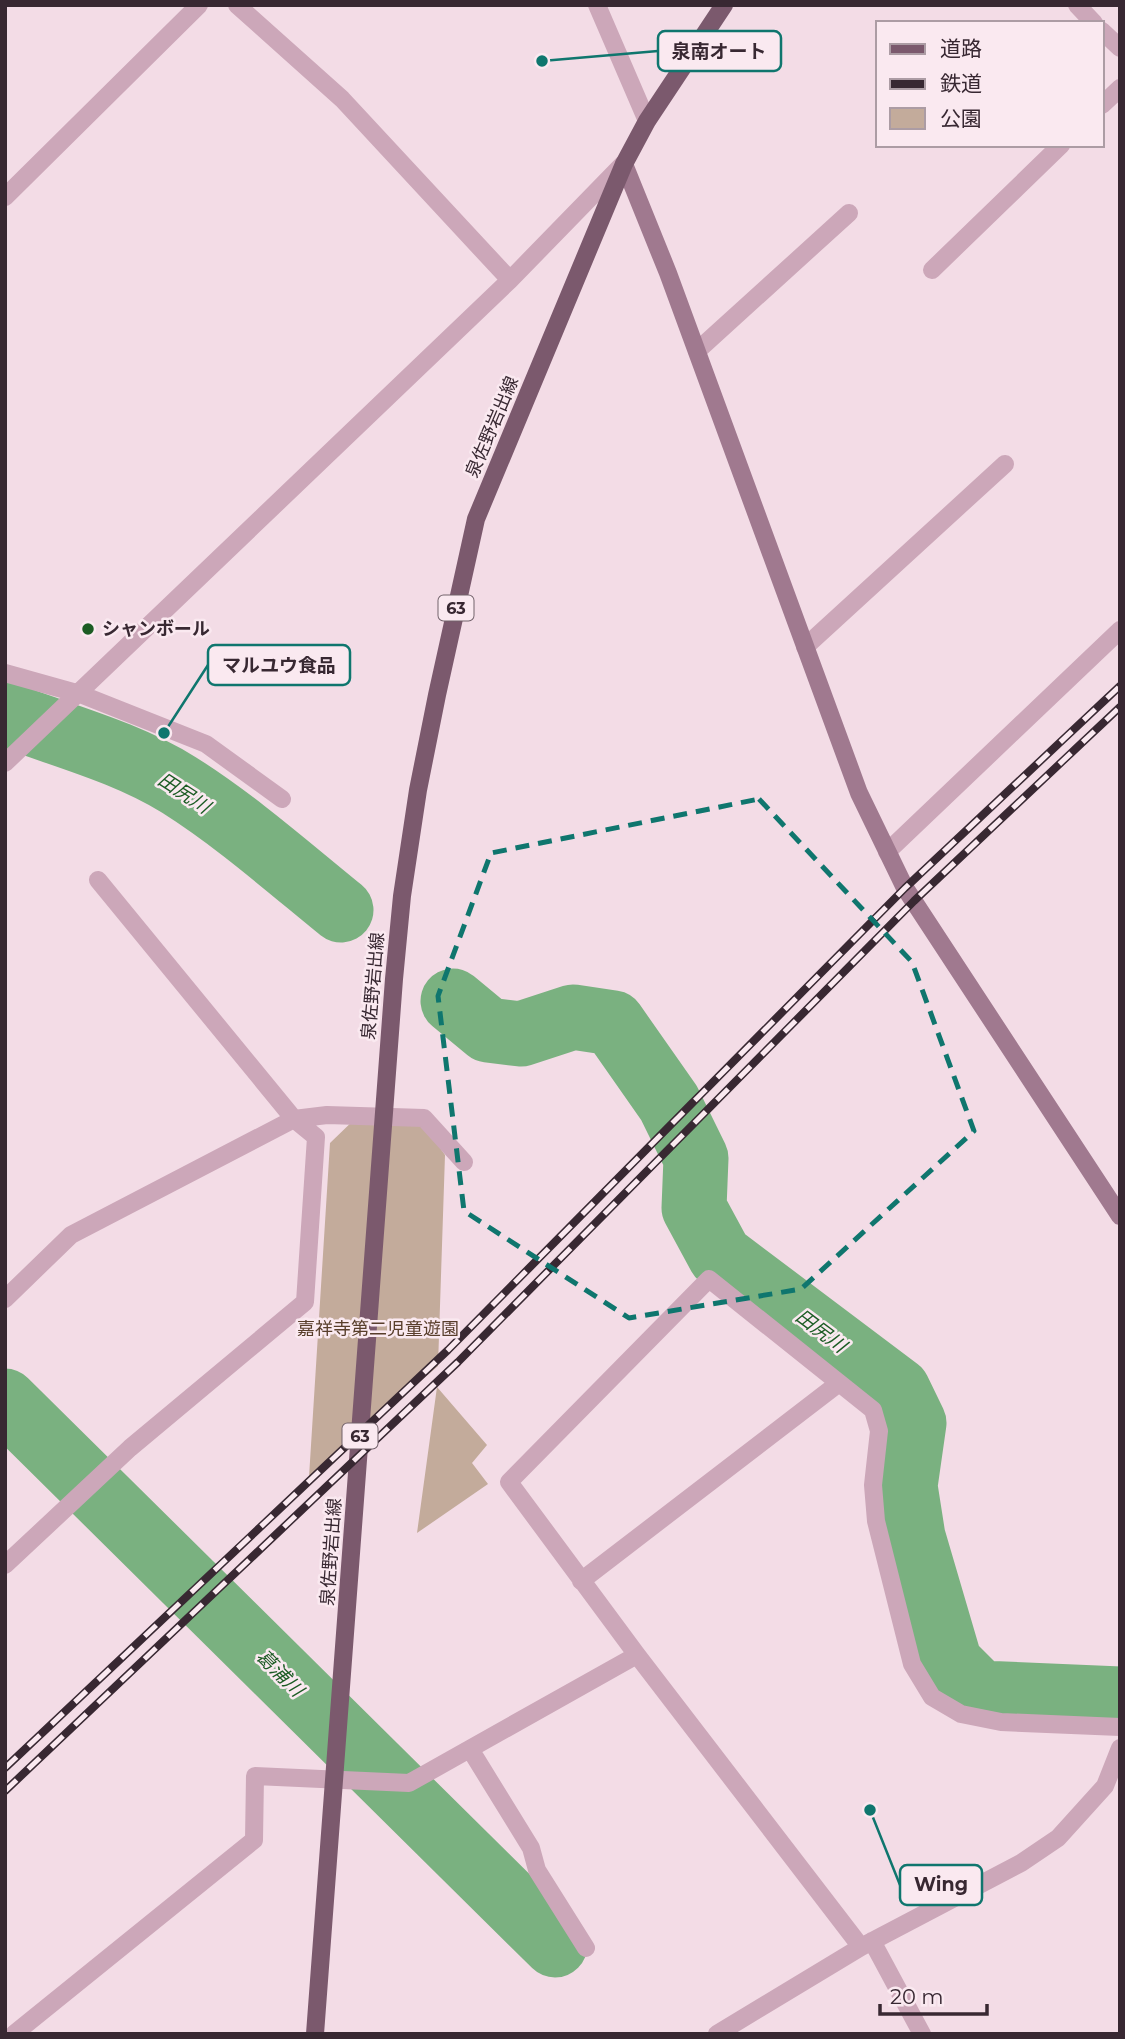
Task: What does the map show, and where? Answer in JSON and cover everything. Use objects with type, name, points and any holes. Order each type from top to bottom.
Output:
[{"type":"main road","name":"泉佐野岩出線","points":[[315,2034],[402,896],[418,790],[437,695],[476,519],[624,164],[647,121],[724,5]]},
{"type":"street","points":[[5,197],[199,5]]},
{"type":"street","points":[[237,5],[342,99],[510,280]]},
{"type":"street","points":[[597,5],[647,121]]},
{"type":"street","points":[[1077,5],[1092,21]]},
{"type":"street","points":[[1104,33],[1120,48]]},
{"type":"street","points":[[1104,103],[1120,88]]},
{"type":"street","points":[[932,270],[1059,147]]},
{"type":"street","points":[[5,764],[510,280],[624,164],[859,793],[905,888],[1120,1216]]},
{"type":"street","points":[[696,351],[849,213]]},
{"type":"street","points":[[805,647],[1005,464]]},
{"type":"street","points":[[887,852],[1120,630]]},
{"type":"street","points":[[5,673],[80,694],[206,744],[282,799]]},
{"type":"street","points":[[5,1565],[130,1448],[304,1302],[316,1137],[294,1119],[99,880]]},
{"type":"street","points":[[5,1298],[71,1235],[294,1119],[327,1115],[424,1118],[464,1162]]},
{"type":"street","points":[[922,2034],[866,1944],[637,1655],[509,1482],[709,1279],[873,1410],[879,1432],[873,1485],[876,1521],[912,1664],[932,1697],[961,1714],[1000,1722],[1120,1727]]},
{"type":"street","points":[[581,1581],[839,1383]]},
{"type":"street","points":[[15,2034],[254,1840],[255,1776],[409,1783],[637,1655]]},
{"type":"street","points":[[718,2034],[866,1944],[1021,1863],[1058,1838],[1105,1786],[1120,1748]]},
{"type":"street","points":[[470,1749],[531,1848],[537,1870],[586,1948]]},
{"type":"highlighted area","points":[[759,799],[912,962],[974,1131],[801,1289],[629,1318],[464,1211],[438,996],[491,853]]},
{"type":"green space","name":"嘉祥寺第二児童遊園","points":[[358,1116],[420,1119],[445,1155],[438,1366],[309,1477],[330,1143]]},
{"type":"green space","points":[[437,1387],[487,1445],[472,1463],[488,1484],[417,1533]]},
{"type":"waterway","name":"田尻川","points":[[5,714],[116,754],[159,773],[241,829],[341,910]]},
{"type":"waterway","name":"田尻川","points":[[453,1001],[488,1030],[521,1034],[573,1017],[613,1023],[669,1103],[696,1158],[694,1208],[720,1256],[898,1390],[914,1423],[905,1486],[913,1537],[950,1663],[980,1693],[1120,1699]]},
{"type":"waterway","name":"葛浦川","points":[[5,1401],[555,1945]]},
{"type":"railway","points":[[5,1768],[448,1350],[905,888],[1120,686]]},
{"type":"railway","points":[[5,1791],[458,1362],[914,901],[1120,707]]},
{"type":"place","name":"泉南オート","points":[[542,61]]},
{"type":"place","name":"シャンボール","points":[[88,629]]},
{"type":"place","name":"マルユウ食品","points":[[164,733]]},
{"type":"place","name":"Wing","points":[[870,1810]]}]
